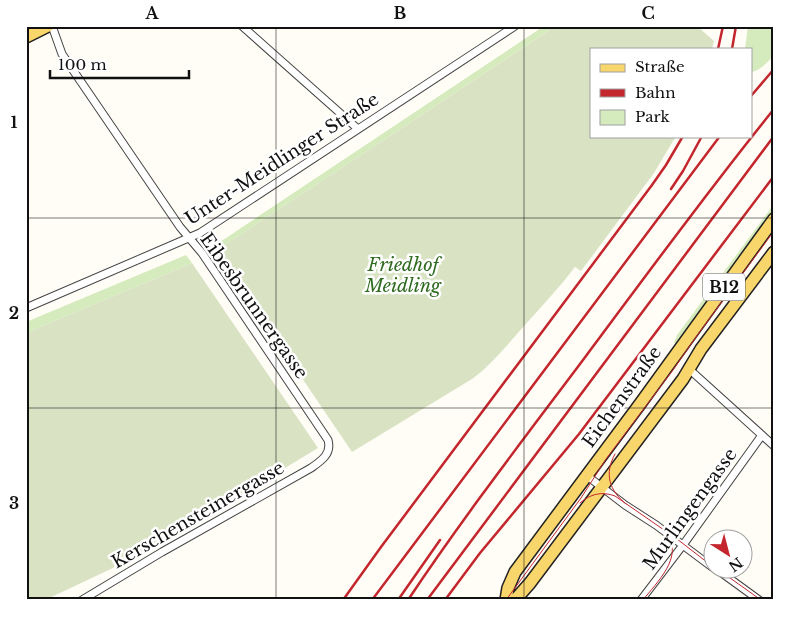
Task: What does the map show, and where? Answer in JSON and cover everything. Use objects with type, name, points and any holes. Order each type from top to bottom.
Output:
[{"type":"main road","points":[[26,37],[50,26]]},
{"type":"main road","name":"Eichenstraße","points":[[506,600],[508,588],[515,572],[774,219]]},
{"type":"main road","name":"B12","points":[[515,600],[530,583],[683,379],[701,349],[774,252]]},
{"type":"street","name":"Eibesbrunnergasse","points":[[50,26],[62,54],[180,227],[202,253],[328,440],[327,454]]},
{"type":"street","points":[[242,26],[358,129]]},
{"type":"street","name":"Unter-Meidlinger Straße","points":[[26,308],[206,229],[515,26]]},
{"type":"street","points":[[689,369],[774,446]]},
{"type":"street","name":"Murlingengasse","points":[[641,600],[762,435]]},
{"type":"street","name":"Kerschensteinergasse","points":[[82,600],[311,468],[319,463],[327,454]]},
{"type":"street","points":[[586,475],[702,559]]},
{"type":"street","points":[[728,578],[759,600]]},
{"type":"green space","points":[[544,26],[552,26],[548,31],[216,251],[214,246]]},
{"type":"green space","name":"Friedhof Meidling","points":[[552,26],[697,26],[714,41],[712,48],[590,48],[590,138],[675,138],[654,173],[581,271],[575,267],[493,361],[472,379],[352,452],[216,251],[548,31]]},
{"type":"green space","points":[[748,26],[774,26],[774,56],[760,68],[752,72],[752,48],[745,48]]},
{"type":"green space","points":[[774,204],[774,212],[675,344],[677,335]]},
{"type":"green space","points":[[186,255],[192,263],[26,333],[26,322]]},
{"type":"green space","points":[[192,263],[318,448],[234,499],[113,568],[45,600],[26,600],[26,333]]},
{"type":"tram line","points":[[506,600],[581,498],[606,459],[774,231]]},
{"type":"tram line","points":[[615,454],[610,468],[610,481],[620,499],[626,504]]},
{"type":"tram line","points":[[580,503],[596,494],[615,496],[702,558]]},
{"type":"tram line","points":[[643,600],[667,569],[671,560],[671,543],[667,534]]},
{"type":"tram line","points":[[730,578],[761,600]]},
{"type":"railway","points":[[718,48],[723,26]]},
{"type":"railway","points":[[732,48],[736,26]]},
{"type":"railway","points":[[752,95],[774,69]]},
{"type":"railway","points":[[752,136],[774,109]]},
{"type":"railway","points":[[427,600],[774,136]]},
{"type":"railway","points":[[343,600],[652,185],[682,138]]},
{"type":"railway","points":[[671,189],[701,138]]},
{"type":"railway","points":[[372,600],[718,138]]},
{"type":"railway","points":[[408,600],[496,477],[702,200],[751,138]]},
{"type":"railway","points":[[445,600],[480,553],[579,434],[774,176]]},
{"type":"railway","points":[[398,600],[440,540]]}]
